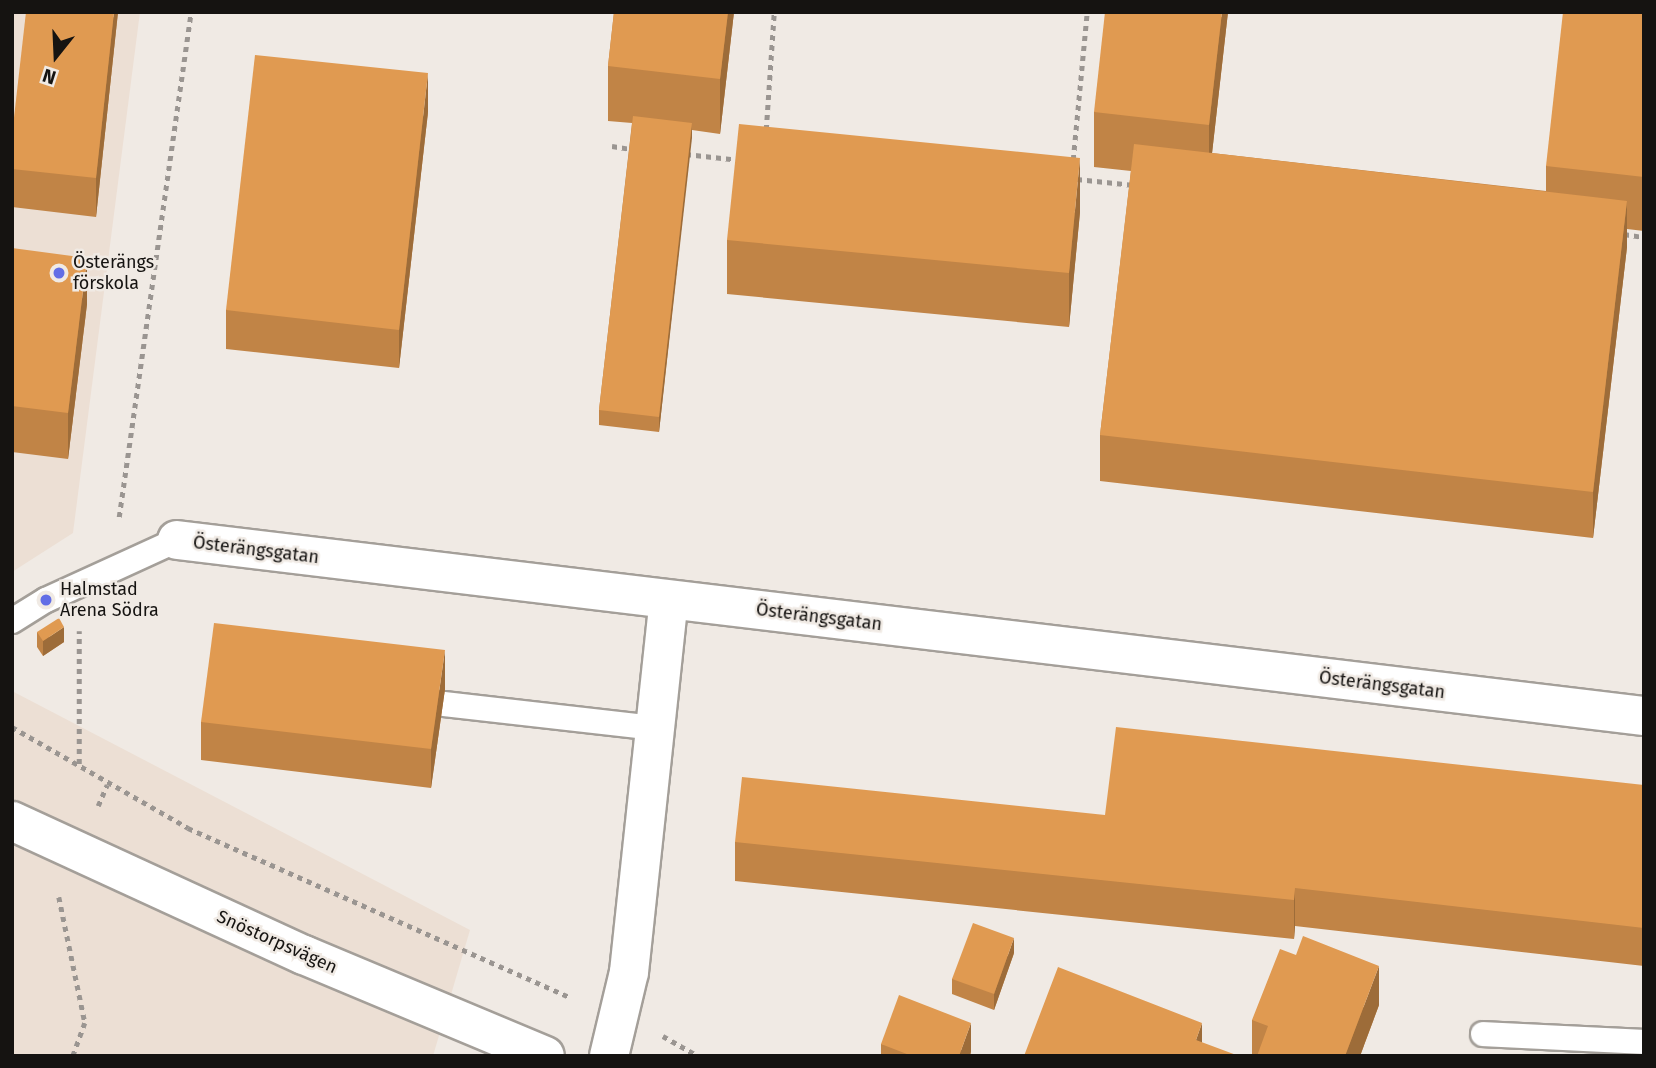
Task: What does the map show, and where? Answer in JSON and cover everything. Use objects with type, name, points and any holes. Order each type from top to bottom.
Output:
[{"type":"street","name":"Österängsgatan","points":[[177,540],[1644,716]]},
{"type":"street","points":[[609,1056],[620,1019],[669,600]]},
{"type":"street","name":"Snöstorpsvägen","points":[[12,821],[304,956],[545,1056]]},
{"type":"lane","name":"Österängsgatan","points":[[12,621],[79,584],[177,540]]},
{"type":"lane","points":[[444,704],[654,728]]},
{"type":"lane","points":[[1483,1034],[1644,1042]]},
{"type":"path","points":[[112,569],[191,12]]},
{"type":"path","points":[[765,135],[774,12]]},
{"type":"path","points":[[1073,165],[1087,12]]},
{"type":"path","points":[[612,146],[640,149]]},
{"type":"path","points":[[681,154],[750,161]]},
{"type":"path","points":[[1072,178],[1140,186]]},
{"type":"path","points":[[1616,234],[1644,237]]},
{"type":"path","points":[[79,584],[79,764]]},
{"type":"path","points":[[12,727],[79,764],[107,785],[188,828],[358,907],[680,1043],[698,1056]]},
{"type":"path","points":[[73,1056],[85,1023],[58,890],[107,785]]},
{"type":"shaded area","name":"Österängs förskola","points":[[12,12],[140,12],[73,533],[12,572]]},
{"type":"shaded area","points":[[12,691],[470,930],[433,1056],[12,1056]]},
{"type":"building","points":[[26,12],[114,12],[96,178],[12,169],[12,135]]},
{"type":"building","points":[[614,12],[728,12],[720,79],[608,66]]},
{"type":"building","points":[[1105,12],[1222,12],[1209,125],[1094,112]]},
{"type":"building","points":[[1563,12],[1644,12],[1644,177],[1546,166]]},
{"type":"building","points":[[255,55],[428,73],[399,330],[226,310]]},
{"type":"building","points":[[633,116],[692,123],[659,417],[599,410]]},
{"type":"building","points":[[739,124],[1080,158],[1069,273],[727,240]]},
{"type":"building","points":[[1134,144],[1627,201],[1593,492],[1100,435]]},
{"type":"building","points":[[12,248],[87,258],[68,413],[12,406]]},
{"type":"building","points":[[59,618],[64,627],[43,641],[37,632]]},
{"type":"building","points":[[214,623],[445,650],[431,749],[201,722]]},
{"type":"building","points":[[1116,727],[1644,785],[1644,928],[1295,888],[1294,900],[735,842],[742,777],[1105,815]]},
{"type":"building","points":[[973,923],[1014,938],[994,994],[952,979]]},
{"type":"building","points":[[1303,936],[1379,966],[1345,1056],[1257,1056],[1268,1026],[1252,1020],[1280,949],[1296,955]]},
{"type":"building","points":[[1058,967],[1202,1023],[1196,1040],[1239,1056],[1024,1056]]},
{"type":"building","points":[[899,995],[971,1023],[959,1056],[912,1056],[881,1044]]},
{"type":"place","name":"Österängs förskola","points":[[59,273]]},
{"type":"place","name":"Halmstad Arena Södra","points":[[46,600]]}]
